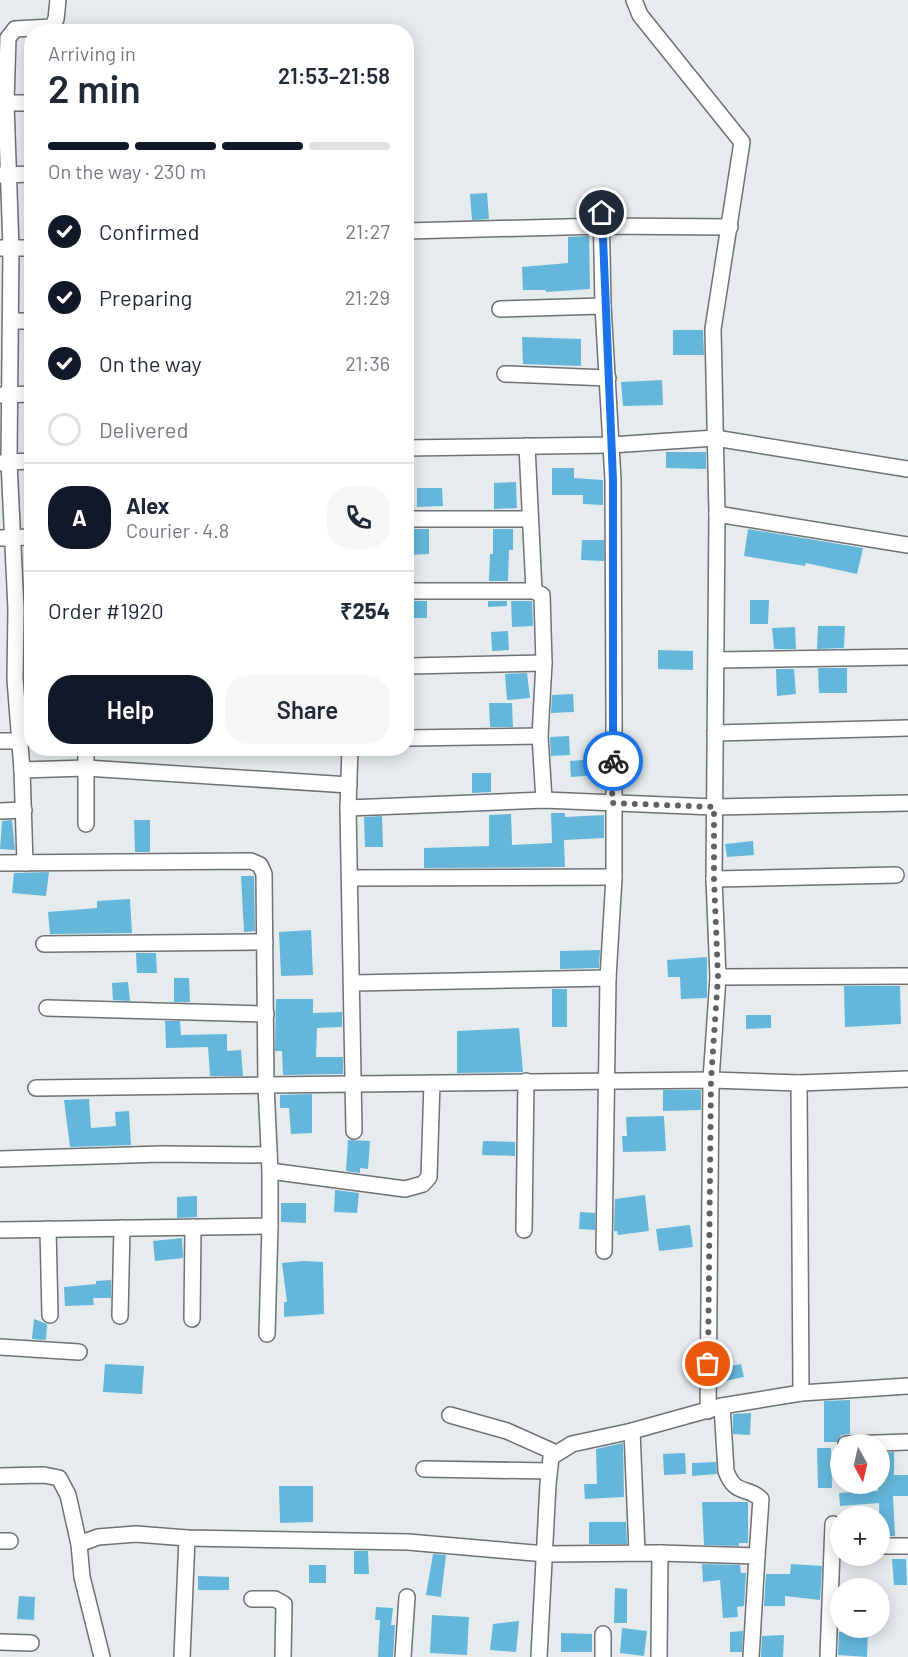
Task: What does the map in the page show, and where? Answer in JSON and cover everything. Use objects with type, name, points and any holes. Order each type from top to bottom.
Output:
[{"type":"street","points":[[54,24],[58,0]]},
{"type":"street","points":[[634,0],[640,15],[742,142],[713,329],[717,514],[714,879],[718,977],[711,1080],[715,1408],[729,1479],[735,1488],[756,1494],[761,1499],[751,1657]]},
{"type":"street","points":[[24,28],[10,34],[3,103],[5,248],[11,321],[5,395],[4,463],[8,609],[7,679],[22,770],[24,863]]},
{"type":"street","points":[[3,103],[24,103]]},
{"type":"street","points":[[4,175],[24,174]]},
{"type":"street","points":[[601,200],[603,306],[611,445],[614,878],[608,978],[609,1080],[604,1251]]},
{"type":"street","points":[[414,231],[602,226],[730,227]]},
{"type":"street","points":[[5,248],[24,248]]},
{"type":"street","points":[[500,309],[603,306]]},
{"type":"street","points":[[11,321],[24,321]]},
{"type":"street","points":[[505,374],[608,378]]},
{"type":"street","points":[[5,395],[24,394]]},
{"type":"street","points":[[414,448],[611,445],[715,438],[908,469]]},
{"type":"street","points":[[527,446],[534,591]]},
{"type":"street","points":[[4,463],[24,462]]},
{"type":"street","points":[[717,514],[908,545]]},
{"type":"street","points":[[414,519],[530,519]]},
{"type":"street","points":[[6,538],[24,537]]},
{"type":"street","points":[[414,591],[539,592],[542,599],[544,663],[540,736],[544,800]]},
{"type":"street","points":[[716,660],[906,657]]},
{"type":"street","points":[[414,666],[544,663]]},
{"type":"street","points":[[715,733],[908,728]]},
{"type":"street","points":[[414,738],[540,736]]},
{"type":"street","points":[[0,741],[19,741]]},
{"type":"street","points":[[86,756],[86,824]]},
{"type":"street","points":[[350,756],[348,808],[354,1131]]},
{"type":"street","points":[[22,770],[86,768],[349,785]]},
{"type":"street","points":[[348,808],[544,800],[714,807],[908,803]]},
{"type":"street","points":[[0,811],[24,810]]},
{"type":"street","points":[[0,863],[251,861],[260,864],[264,874],[266,1084],[270,1171],[267,1334]]},
{"type":"street","points":[[714,879],[896,875]]},
{"type":"street","points":[[350,879],[614,878]]},
{"type":"street","points":[[44,944],[265,942]]},
{"type":"street","points":[[718,977],[908,976]]},
{"type":"street","points":[[352,983],[608,978]]},
{"type":"street","points":[[47,1008],[266,1014]]},
{"type":"street","points":[[36,1088],[609,1080],[799,1083],[908,1079]]},
{"type":"street","points":[[524,1230],[526,1082]]},
{"type":"street","points":[[270,1171],[405,1189],[423,1184],[429,1177],[432,1083]]},
{"type":"street","points":[[799,1083],[801,1393]]},
{"type":"street","points":[[0,1159],[162,1154],[269,1155]]},
{"type":"street","points":[[0,1230],[270,1226]]},
{"type":"street","points":[[192,1319],[193,1227]]},
{"type":"street","points":[[120,1316],[122,1228]]},
{"type":"street","points":[[48,1229],[50,1315]]},
{"type":"street","points":[[0,1347],[79,1352]]},
{"type":"street","points":[[539,1657],[549,1471],[554,1452],[572,1444],[632,1431],[715,1408],[801,1393],[908,1386]]},
{"type":"street","points":[[450,1415],[507,1431],[554,1452]]},
{"type":"street","points":[[632,1431],[637,1552]]},
{"type":"street","points":[[890,1443],[908,1442]]},
{"type":"street","points":[[424,1469],[549,1471]]},
{"type":"street","points":[[0,1476],[44,1475],[59,1478],[68,1494],[79,1544],[82,1577],[102,1657]]},
{"type":"street","points":[[79,1544],[98,1537],[136,1534],[187,1538],[408,1542],[546,1554],[637,1552],[758,1556]]},
{"type":"street","points":[[182,1657],[187,1538]]},
{"type":"street","points":[[890,1546],[908,1546]]},
{"type":"street","points":[[659,1657],[660,1553]]},
{"type":"street","points":[[828,1657],[831,1566]]},
{"type":"street","points":[[403,1657],[407,1597]]},
{"type":"street","points":[[252,1599],[274,1599],[284,1604],[283,1657]]},
{"type":"street","points":[[603,1634],[603,1657]]},
{"type":"street","points":[[0,1642],[31,1643]]},
{"type":"building","points":[[487,193],[489,219],[472,220],[470,194]]},
{"type":"building","points":[[589,236],[590,289],[546,292],[546,290],[523,290],[522,267],[568,263],[568,237]]},
{"type":"building","points":[[673,330],[703,330],[704,355],[673,355]]},
{"type":"building","points":[[522,337],[581,339],[581,366],[523,364]]},
{"type":"building","points":[[662,380],[663,405],[623,406],[621,382]]},
{"type":"building","points":[[666,452],[706,452],[706,469],[666,468]]},
{"type":"building","points":[[552,468],[574,468],[574,478],[603,480],[603,505],[583,504],[583,495],[552,495]]},
{"type":"building","points":[[516,482],[517,508],[494,509],[494,483]]},
{"type":"building","points":[[417,488],[442,488],[443,506],[417,507]]},
{"type":"building","points":[[414,529],[429,529],[429,554],[414,555]]},
{"type":"building","points":[[493,529],[513,529],[513,550],[509,550],[508,581],[489,581],[490,554],[493,554]]},
{"type":"building","points":[[748,529],[863,548],[857,574],[806,563],[805,566],[744,556]]},
{"type":"building","points":[[582,540],[604,540],[604,561],[581,560]]},
{"type":"building","points":[[750,600],[769,600],[768,624],[750,624]]},
{"type":"building","points":[[414,601],[427,601],[427,618],[414,618]]},
{"type":"building","points":[[488,601],[507,601],[507,606],[488,607]]},
{"type":"building","points":[[511,601],[532,601],[533,626],[512,627]]},
{"type":"building","points":[[818,626],[845,626],[844,648],[817,649]]},
{"type":"building","points":[[795,627],[796,649],[774,649],[772,628]]},
{"type":"building","points":[[508,631],[509,650],[492,651],[491,632]]},
{"type":"building","points":[[658,650],[693,651],[693,670],[658,669]]},
{"type":"building","points":[[818,668],[847,668],[847,693],[819,693]]},
{"type":"building","points":[[776,669],[794,669],[796,694],[777,696]]},
{"type":"building","points":[[527,673],[530,698],[507,700],[505,674]]},
{"type":"building","points":[[573,694],[574,712],[551,713],[552,695]]},
{"type":"building","points":[[489,703],[512,703],[513,727],[490,727]]},
{"type":"building","points":[[569,736],[570,755],[551,756],[550,737]]},
{"type":"building","points":[[595,759],[597,775],[571,777],[570,761]]},
{"type":"building","points":[[472,773],[491,773],[491,792],[472,793]]},
{"type":"building","points":[[551,813],[565,813],[565,817],[604,815],[604,838],[564,840],[565,867],[424,868],[424,848],[489,846],[489,815],[511,814],[512,845],[552,843]]},
{"type":"building","points":[[382,816],[383,847],[365,847],[364,817]]},
{"type":"building","points":[[12,820],[15,850],[0,849],[2,821]]},
{"type":"building","points":[[134,820],[150,820],[150,852],[135,852]]},
{"type":"building","points":[[753,841],[754,855],[727,857],[725,844]]},
{"type":"building","points":[[49,872],[46,896],[12,893],[14,873]]},
{"type":"building","points":[[241,876],[254,876],[255,931],[244,932]]},
{"type":"building","points":[[130,899],[132,933],[50,934],[48,912],[97,908],[97,901]]},
{"type":"building","points":[[311,930],[313,975],[281,976],[279,932]]},
{"type":"building","points":[[600,950],[599,968],[560,969],[560,951]]},
{"type":"building","points":[[136,953],[156,953],[157,973],[137,973]]},
{"type":"building","points":[[707,957],[707,998],[681,999],[680,977],[668,977],[667,960]]},
{"type":"building","points":[[174,978],[189,978],[190,1002],[174,1002]]},
{"type":"building","points":[[128,982],[130,1001],[113,1000],[112,983]]},
{"type":"building","points":[[844,986],[900,986],[901,1024],[845,1027]]},
{"type":"building","points":[[552,989],[567,989],[567,1027],[552,1027]]},
{"type":"building","points":[[276,999],[313,999],[313,1013],[342,1012],[342,1027],[317,1028],[316,1057],[343,1057],[343,1074],[283,1075],[282,1051],[275,1051]]},
{"type":"building","points":[[746,1015],[771,1015],[771,1028],[746,1029]]},
{"type":"building","points":[[165,1021],[180,1021],[181,1035],[227,1034],[227,1051],[241,1050],[243,1076],[210,1076],[208,1047],[166,1048]]},
{"type":"building","points":[[519,1028],[523,1072],[457,1073],[457,1031]]},
{"type":"building","points":[[663,1090],[701,1090],[701,1110],[663,1111]]},
{"type":"building","points":[[312,1094],[312,1133],[291,1134],[289,1108],[280,1108],[280,1095]]},
{"type":"building","points":[[89,1099],[91,1128],[116,1126],[115,1112],[129,1111],[131,1145],[70,1147],[64,1100]]},
{"type":"building","points":[[664,1116],[666,1151],[623,1152],[622,1136],[627,1136],[626,1117]]},
{"type":"building","points":[[348,1140],[370,1141],[368,1169],[360,1168],[360,1173],[346,1171]]},
{"type":"building","points":[[483,1141],[515,1142],[515,1156],[482,1155]]},
{"type":"building","points":[[335,1190],[359,1193],[357,1213],[334,1212]]},
{"type":"building","points":[[645,1195],[649,1231],[618,1235],[617,1231],[614,1231],[615,1199]]},
{"type":"building","points":[[197,1196],[197,1217],[177,1218],[177,1197]]},
{"type":"building","points":[[281,1203],[306,1203],[306,1223],[281,1222]]},
{"type":"building","points":[[580,1212],[595,1213],[595,1230],[579,1229]]},
{"type":"building","points":[[690,1225],[693,1247],[659,1251],[656,1229]]},
{"type":"building","points":[[182,1238],[183,1258],[155,1261],[153,1241]]},
{"type":"building","points":[[323,1262],[324,1314],[284,1317],[284,1302],[287,1302],[282,1263]]},
{"type":"building","points":[[111,1280],[111,1298],[93,1298],[94,1305],[65,1306],[64,1287]]},
{"type":"building","points":[[34,1319],[47,1324],[46,1340],[32,1339]]},
{"type":"building","points":[[105,1364],[144,1366],[142,1394],[103,1392]]},
{"type":"building","points":[[741,1364],[744,1377],[725,1381],[722,1368]]},
{"type":"building","points":[[850,1400],[850,1434],[830,1434],[830,1442],[824,1442],[824,1401]]},
{"type":"building","points":[[751,1413],[750,1435],[733,1434],[733,1414]]},
{"type":"building","points":[[623,1443],[624,1497],[585,1499],[584,1484],[597,1484],[596,1449]]},
{"type":"building","points":[[817,1448],[830,1448],[830,1488],[818,1488]]},
{"type":"building","points":[[890,1452],[894,1452],[894,1475],[908,1475],[908,1496],[893,1496],[895,1536],[890,1536],[890,1506],[879,1506],[879,1503],[840,1506],[839,1494],[890,1494]]},
{"type":"building","points":[[685,1453],[686,1474],[664,1475],[663,1454]]},
{"type":"building","points":[[716,1462],[717,1474],[692,1476],[692,1463]]},
{"type":"building","points":[[279,1486],[313,1486],[313,1522],[280,1523]]},
{"type":"building","points":[[702,1502],[748,1502],[748,1543],[739,1543],[739,1546],[704,1545]]},
{"type":"building","points":[[589,1522],[626,1522],[627,1544],[589,1544]]},
{"type":"building","points":[[354,1551],[368,1551],[369,1574],[354,1574]]},
{"type":"building","points":[[433,1554],[446,1555],[441,1597],[426,1595]]},
{"type":"building","points":[[892,1559],[906,1559],[907,1585],[894,1585]]},
{"type":"building","points":[[702,1564],[740,1565],[741,1573],[746,1573],[744,1606],[737,1607],[738,1617],[723,1618],[720,1580],[703,1582]]},
{"type":"building","points":[[791,1564],[822,1566],[820,1600],[785,1596],[785,1606],[764,1606],[766,1574],[790,1574]]},
{"type":"building","points":[[309,1565],[326,1565],[326,1583],[309,1583]]},
{"type":"building","points":[[198,1576],[229,1577],[229,1590],[198,1590]]},
{"type":"building","points":[[615,1588],[627,1589],[627,1623],[614,1623]]},
{"type":"building","points":[[19,1596],[35,1597],[34,1620],[17,1619]]},
{"type":"building","points":[[376,1607],[393,1608],[391,1625],[395,1625],[393,1657],[378,1657],[380,1620],[375,1620]]},
{"type":"building","points":[[432,1615],[469,1617],[467,1655],[430,1653]]},
{"type":"building","points":[[519,1621],[516,1652],[490,1650],[493,1624]]},
{"type":"building","points":[[622,1628],[647,1631],[644,1656],[620,1653]]},
{"type":"building","points":[[743,1631],[742,1652],[730,1652],[730,1632]]},
{"type":"building","points":[[561,1633],[592,1634],[592,1652],[561,1652]]},
{"type":"building","points":[[784,1635],[783,1657],[761,1657],[762,1636]]},
{"type":"building","points":[[839,1638],[868,1638],[867,1657],[838,1655]]},
{"type":"way so far","points":[[613,761],[612,803],[714,807],[718,977],[711,1080],[708,1364]]},
{"type":"route","points":[[602,213],[603,306],[613,480],[613,761]]}]
